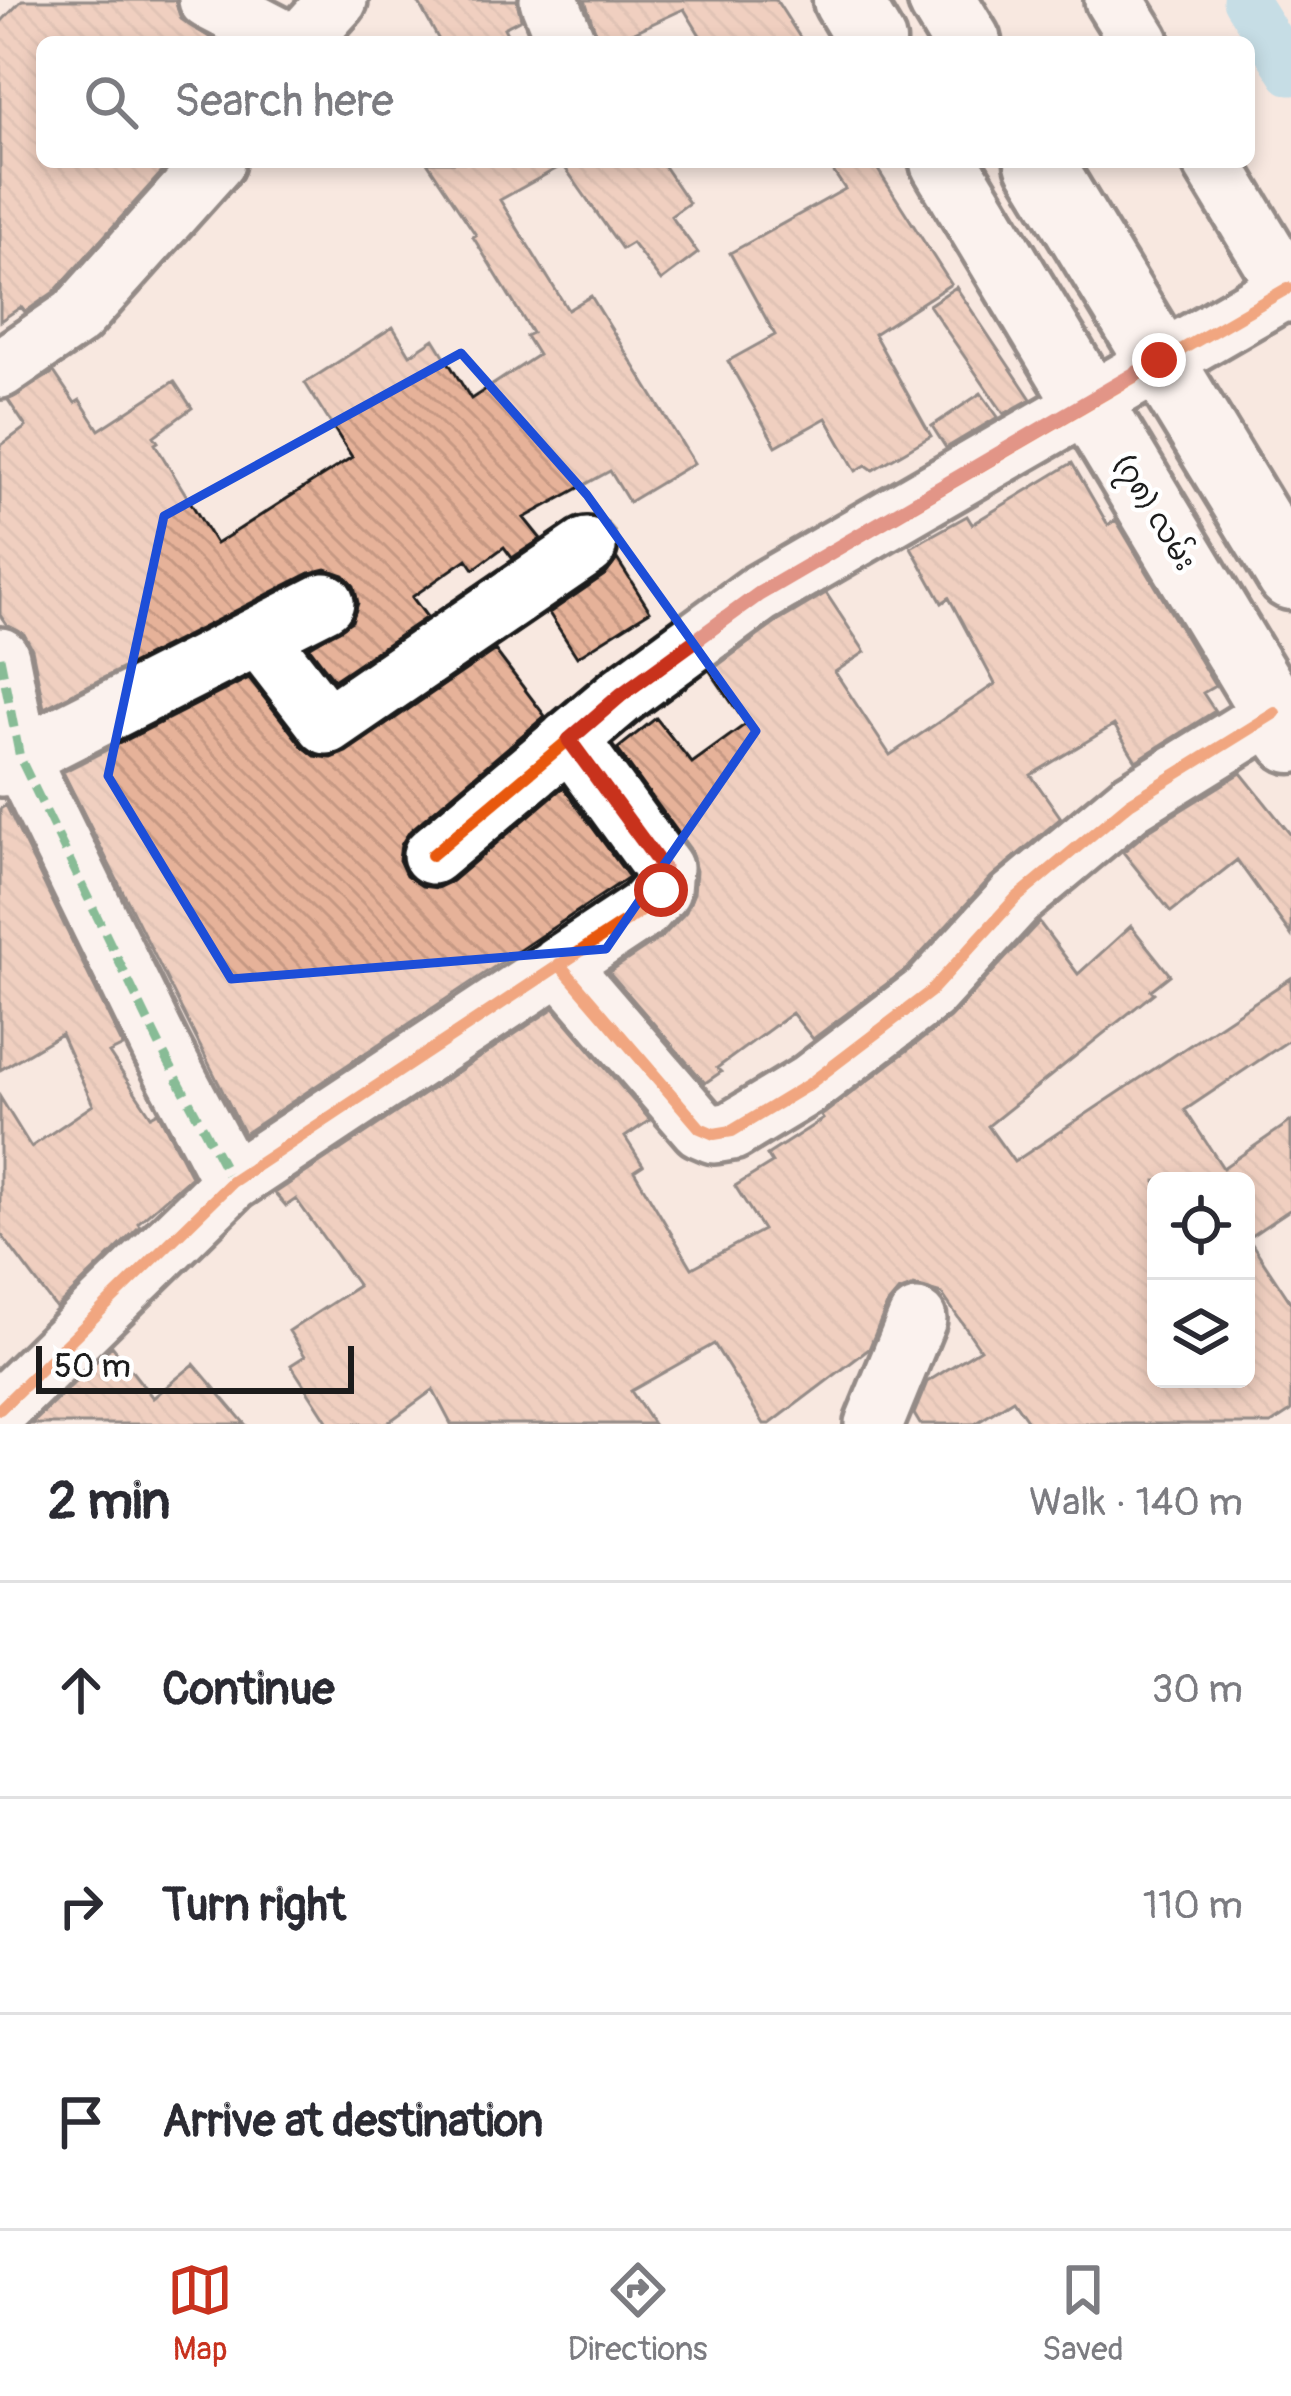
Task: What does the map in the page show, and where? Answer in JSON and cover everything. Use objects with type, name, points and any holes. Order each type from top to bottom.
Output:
[{"type":"main road","points":[[847,0],[868,36]]},
{"type":"main road","points":[[942,0],[963,36]]},
{"type":"main road","name":"(၇၈) လမ်း","points":[[948,168],[1283,726]]},
{"type":"main road","points":[[1044,168],[1291,576]]},
{"type":"street","points":[[208,0],[278,36]]},
{"type":"street","points":[[305,36],[338,0]]},
{"type":"street","points":[[549,0],[564,36]]},
{"type":"street","points":[[1114,0],[1136,36]]},
{"type":"street","points":[[0,369],[76,317],[210,168]]},
{"type":"street","points":[[432,855],[622,694],[759,594],[1159,360],[1290,290],[1216,168]]},
{"type":"street","points":[[259,637],[328,725],[587,547]]},
{"type":"street","points":[[10,762],[325,602]]},
{"type":"street","points":[[0,657],[10,762],[232,1182]]},
{"type":"street","points":[[559,964],[700,1128],[714,1134],[733,1131],[808,1085],[930,992],[1015,899],[1130,803],[1283,726]]},
{"type":"street","points":[[0,1409],[232,1182],[644,909],[661,890],[663,868],[569,740]]},
{"type":"street","points":[[874,1424],[917,1319]]},
{"type":"highlighted area","points":[[461,353],[587,495],[756,731],[606,949],[231,979],[108,776],[164,516]]},
{"type":"building","points":[[22,0],[175,0],[181,19],[208,36],[36,36],[36,168],[166,168],[54,292],[25,312],[21,307],[0,321],[0,23]]},
{"type":"building","points":[[417,0],[517,0],[521,19],[504,28],[508,36],[437,36]]},
{"type":"building","points":[[585,0],[776,0],[799,36],[700,36],[684,9],[626,36],[596,36]]},
{"type":"building","points":[[431,168],[558,168],[500,200],[568,310],[591,296],[694,463],[629,502],[610,471],[524,518],[541,539],[512,558],[504,547],[474,569],[467,559],[412,597],[427,617],[334,680],[309,647],[352,621],[358,603],[354,586],[344,575],[326,569],[44,708],[32,649],[24,634],[0,615],[0,446],[26,427],[8,400],[54,372],[99,430],[174,381],[192,408],[154,436],[155,444],[216,544],[352,457],[305,383],[393,327],[410,355],[434,339],[471,399],[538,355],[526,336],[532,333]]},
{"type":"building","points":[[565,168],[665,168],[689,203],[671,216],[698,253],[661,281],[632,243],[622,249]]},
{"type":"building","points":[[831,168],[877,168],[951,284],[874,334],[931,436],[873,470],[866,465],[856,471],[826,418],[776,446],[728,361],[775,335],[730,253],[845,189]]},
{"type":"building","points":[[956,287],[1031,399],[1004,414],[929,305]]},
{"type":"building","points":[[981,393],[998,417],[946,448],[932,426]]},
{"type":"building","points":[[1072,463],[1108,525],[1116,520],[1215,686],[1203,693],[1215,711],[1136,761],[1114,725],[1031,775],[1061,818],[991,877],[908,968],[813,1039],[792,1013],[717,1068],[721,1072],[705,1083],[609,972],[663,936],[686,912],[696,871],[690,849],[617,749],[656,718],[692,763],[746,724],[710,671],[826,593],[865,652],[835,672],[890,755],[995,684],[949,598],[942,603],[911,547],[967,516],[972,524]]},
{"type":"building","points":[[617,559],[650,611],[577,657],[549,613],[606,574]]},
{"type":"building","points":[[495,650],[545,716],[410,831],[399,860],[406,875],[422,886],[437,888],[452,881],[563,787],[629,877],[244,1134],[63,772],[249,678],[302,746],[315,756],[331,758]]},
{"type":"building","points":[[1241,773],[1291,835],[1291,935],[1237,860],[1171,912],[1123,852],[1149,830]]},
{"type":"building","points":[[6,805],[123,1046],[109,1053],[151,1116],[158,1112],[191,1176],[56,1308],[0,1233],[0,1097],[31,1147],[93,1105],[61,1034],[0,1070],[0,809]]},
{"type":"building","points":[[1039,922],[1078,974],[1131,926],[1170,975],[1151,990],[1154,993],[988,1126],[1014,1162],[1291,978],[1291,1039],[1185,1110],[1223,1168],[1291,1121],[1291,1209],[1255,1233],[1255,1172],[1147,1172],[1147,1388],[1255,1388],[1255,1249],[1291,1303],[1291,1411],[1271,1424],[1030,1424],[1013,1400],[975,1424],[920,1424],[914,1414],[927,1382],[980,1349],[942,1294],[914,1286],[898,1292],[887,1305],[869,1349],[770,1424],[764,1424],[714,1344],[631,1391],[653,1424],[451,1424],[433,1390],[386,1424],[329,1424],[291,1365],[305,1356],[289,1331],[358,1286],[296,1199],[286,1206],[275,1193],[554,1008],[650,1120],[625,1137],[643,1165],[634,1171],[692,1268],[763,1230],[735,1186],[772,1163],[767,1155],[823,1119],[950,1018]]},
{"type":"building","points":[[112,1346],[153,1398],[194,1364],[245,1424],[32,1424]]},
{"type":"waterway","points":[[1245,0],[1291,73]]},
{"type":"marked path","points":[[0,657],[20,758],[232,1182]]},
{"type":"cycle path","points":[[432,855],[622,695],[759,594],[1288,288]]},
{"type":"cycle path","points":[[559,964],[700,1128],[714,1134],[732,1131],[808,1085],[930,992],[1015,899],[1130,803],[1275,713]]},
{"type":"cycle path","points":[[0,1409],[232,1182],[644,909],[661,890],[663,868],[569,739]]},
{"type":"route","points":[[661,890],[663,868],[569,740],[622,694],[759,594],[1159,360]]}]
